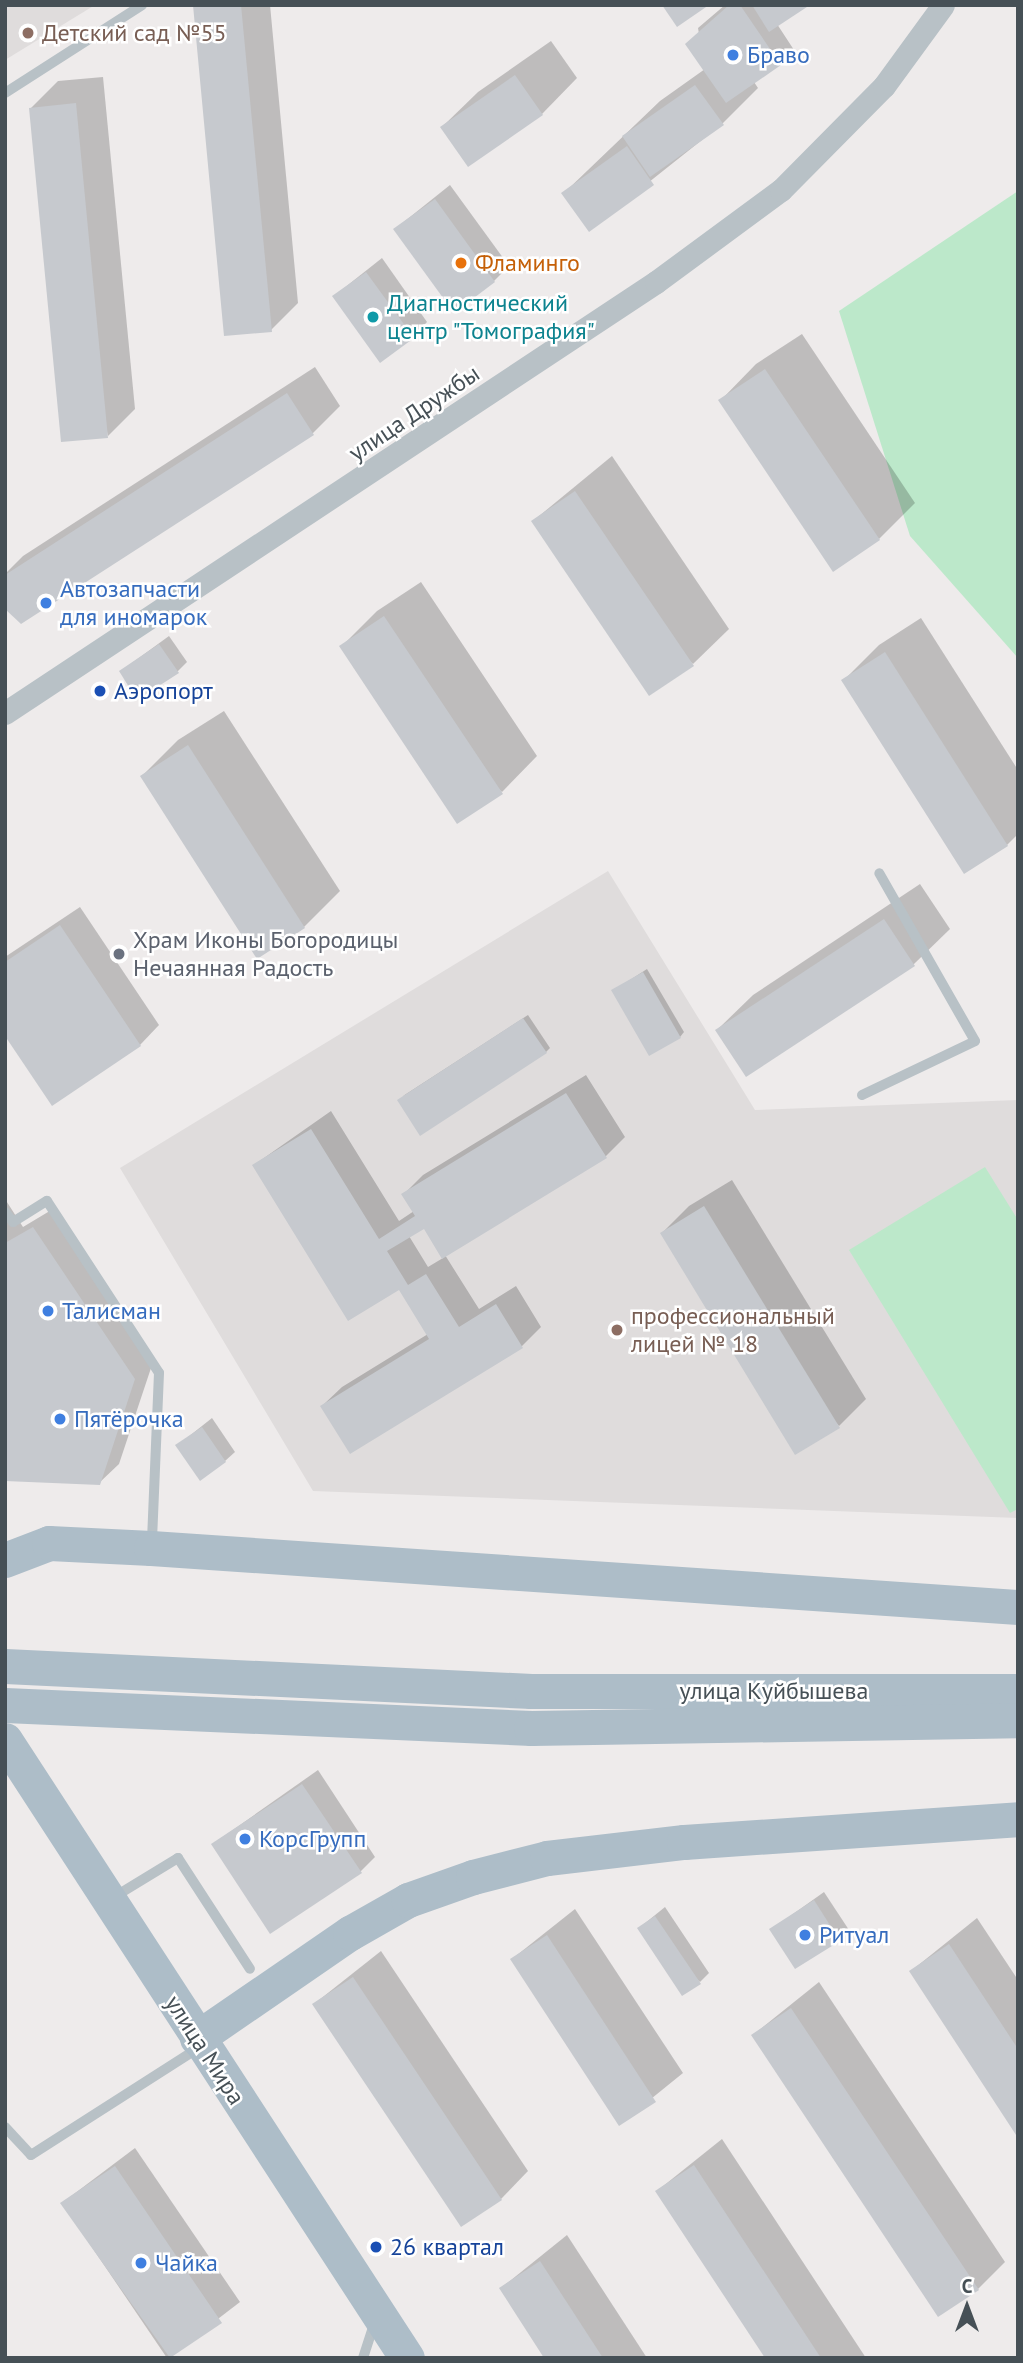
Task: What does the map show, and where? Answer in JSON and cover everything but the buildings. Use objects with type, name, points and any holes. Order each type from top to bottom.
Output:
[{"type":"main road","points":[[5,1560],[49,1543],[1018,1607]]},
{"type":"main road","name":"улица Куйбышева","points":[[5,1666],[531,1691],[1018,1691]]},
{"type":"main road","name":"улица Куйбышева","points":[[5,1705],[531,1728],[1018,1720]]},
{"type":"main road","name":"улица Мира","points":[[5,1740],[407,2358]]},
{"type":"main road","points":[[199,2042],[350,1933],[408,1900],[473,1877],[547,1858],[684,1842],[1018,1819]]},
{"type":"street","name":"улица Дружбы","points":[[5,713],[635,296],[781,190],[884,86],[943,5]]},
{"type":"lane","points":[[5,93],[142,5]]},
{"type":"lane","points":[[862,1095],[975,1041],[879,873]]},
{"type":"lane","points":[[5,1212],[13,1222],[47,1201],[159,1373],[151,1548]]},
{"type":"lane","points":[[109,1901],[178,1858],[250,1969]]},
{"type":"lane","points":[[5,2127],[32,2155],[199,2042]]},
{"type":"lane","points":[[363,2358],[378,2314]]},
{"type":"shaded area","name":"Детский сад №55","points":[[5,5],[95,5],[5,60]]},
{"type":"shaded area","name":"профессиональный лицей № 18","points":[[608,871],[755,1110],[1018,1100],[1018,1518],[313,1491],[120,1168]]},
{"type":"green space","points":[[1018,191],[1018,658],[910,536],[839,311]]},
{"type":"green space","points":[[985,1167],[1018,1220],[1018,1509],[1010,1513],[849,1250]]},
{"type":"place","name":"Детский сад №55","points":[[28,33]]},
{"type":"place","name":"Браво","points":[[733,55]]},
{"type":"place","name":"Фламинго","points":[[461,263]]},
{"type":"place","name":"Диагностический центр \"Томография\"","points":[[373,317]]},
{"type":"place","name":"Автозапчасти для иномарок","points":[[46,603]]},
{"type":"place","name":"Аэропорт","points":[[100,691]]},
{"type":"place","name":"Храм Иконы Богородицы Нечаянная Радость","points":[[119,954]]},
{"type":"place","name":"Талисман","points":[[48,1311]]},
{"type":"place","name":"профессиональный лицей № 18","points":[[617,1330]]},
{"type":"place","name":"Пятёрочка","points":[[60,1419]]},
{"type":"place","name":"КорсГрупп","points":[[245,1839]]},
{"type":"place","name":"Ритуал","points":[[805,1935]]},
{"type":"place","name":"26 квартал","points":[[376,2247]]},
{"type":"place","name":"Чайка","points":[[141,2263]]}]
